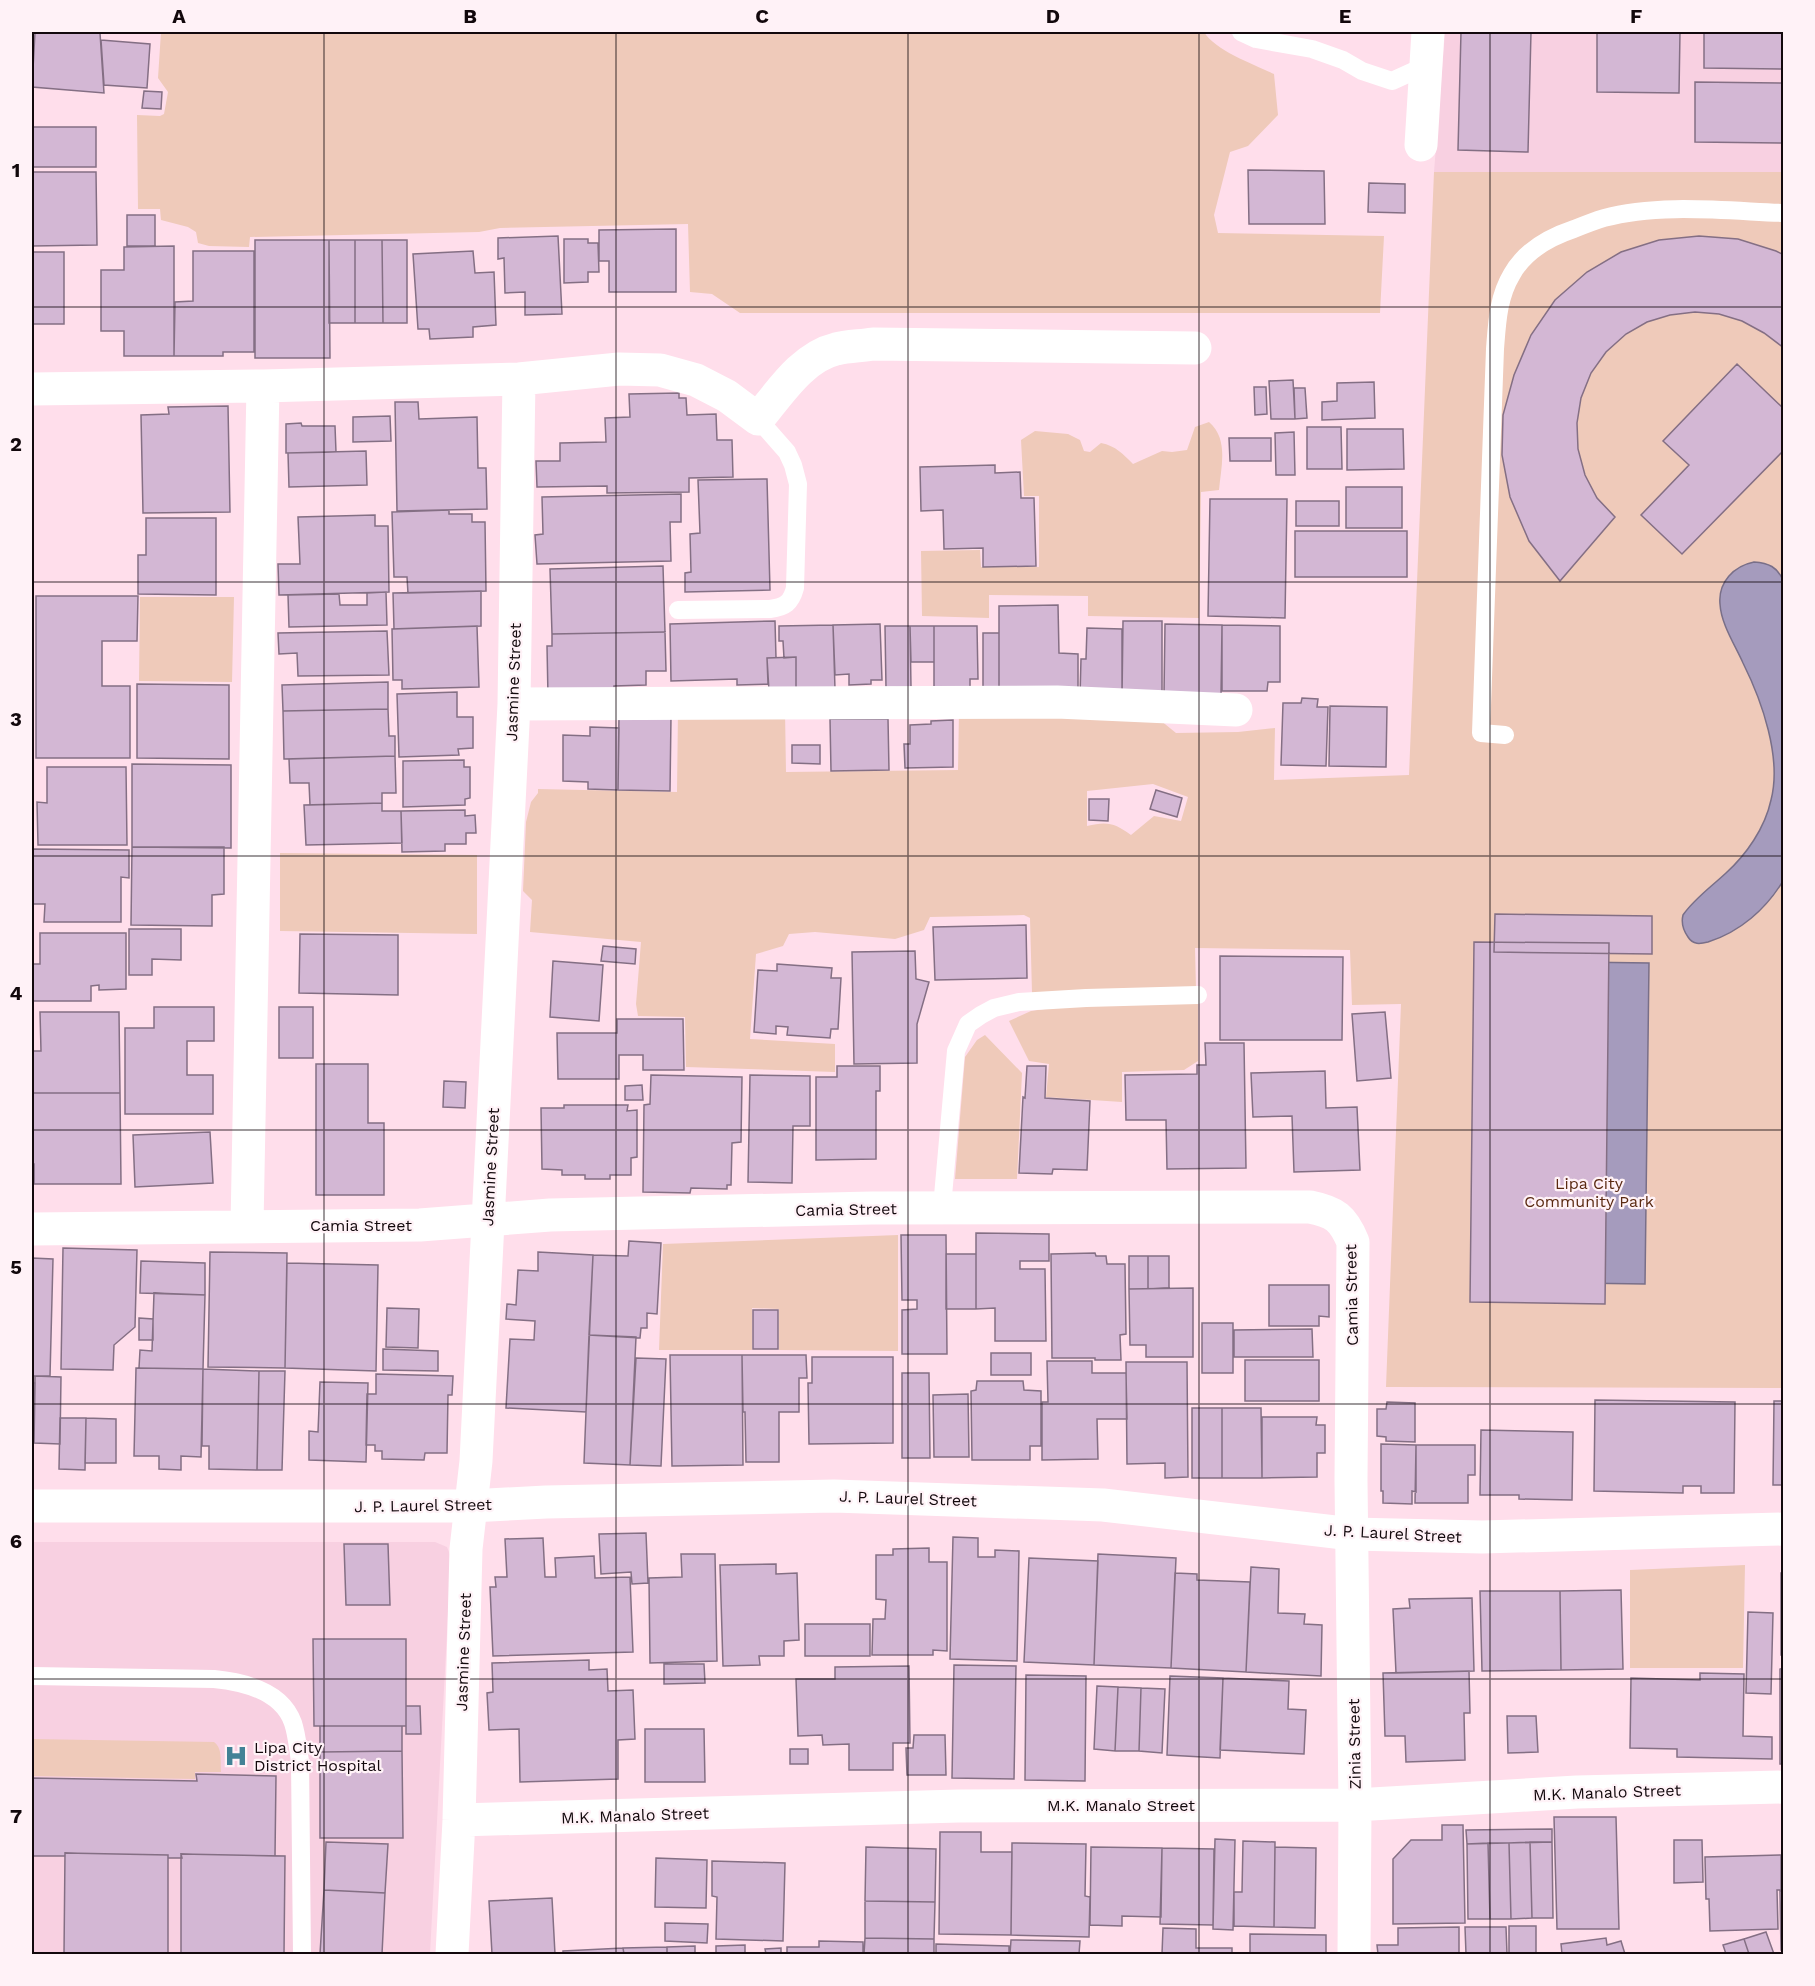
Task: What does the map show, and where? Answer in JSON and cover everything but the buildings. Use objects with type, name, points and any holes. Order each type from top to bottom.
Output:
[{"type":"street","points":[[1421,145],[1428,32]]},
{"type":"street","points":[[32,389],[519,379],[619,369],[660,370],[696,380],[727,396],[758,419],[796,374],[816,357],[835,349],[873,344],[1195,348]]},
{"type":"street","name":"Jasmine Street","points":[[452,1954],[459,1820],[466,1549],[476,1461],[514,704],[519,379]]},
{"type":"street","points":[[247,1226],[263,386]]},
{"type":"street","points":[[514,704],[1057,702],[1236,710]]},
{"type":"street","name":"Camia Street","points":[[32,1229],[420,1224],[550,1215],[942,1207],[1310,1207],[1325,1210],[1339,1217],[1347,1227],[1353,1242],[1352,1534]]},
{"type":"street","name":"J. P. Laurel Street","points":[[32,1506],[470,1506],[775,1496],[895,1497],[1103,1505],[1352,1534],[1482,1537],[1784,1529]]},
{"type":"street","name":"Zinia Street","points":[[1352,1534],[1354,1954]]},
{"type":"street","name":"M.K. Manalo Street","points":[[459,1820],[959,1806],[1355,1805],[1576,1792],[1784,1787]]},
{"type":"lane","points":[[1241,32],[1256,39],[1312,49],[1343,60],[1362,71],[1392,81],[1425,66]]},
{"type":"lane","points":[[1505,735],[1481,733],[1495,350],[1502,296],[1512,273],[1538,246],[1563,232],[1604,218],[1627,213],[1693,210],[1784,213]]},
{"type":"lane","points":[[678,610],[770,609],[789,602],[793,596],[798,484],[787,452],[758,419]]},
{"type":"lane","points":[[942,1207],[956,1051],[968,1024],[994,1008],[1020,1002],[1198,995]]},
{"type":"lane","points":[[32,1676],[238,1681],[261,1690],[281,1703],[293,1721],[300,1761],[302,1954]]},
{"type":"shaded area","points":[[1445,32],[1783,32],[1783,172],[1434,172]]},
{"type":"shaded area","points":[[1754,562],[1772,566],[1783,580],[1783,881],[1769,901],[1741,926],[1720,938],[1697,943],[1690,940],[1685,932],[1682,924],[1683,915],[1697,898],[1733,866],[1754,840],[1768,810],[1774,784],[1772,748],[1763,712],[1726,627],[1720,604],[1722,589],[1729,576],[1740,567]]},
{"type":"shaded area","points":[[1502,961],[1649,963],[1645,1284],[1498,1282]]},
{"type":"shaded area","name":"Lipa City District Hospital","points":[[32,1542],[435,1542],[447,1547],[451,1557],[430,1954],[32,1954]]},
{"type":"green space","points":[[161,32],[1204,32],[1226,51],[1274,74],[1278,115],[1248,146],[1230,152],[1214,215],[1218,233],[1384,236],[1380,313],[740,313],[712,294],[690,292],[688,224],[250,237],[249,247],[209,246],[198,243],[196,232],[188,227],[161,220],[160,209],[138,209],[137,115],[160,116],[164,114],[168,92],[158,78]]},
{"type":"green space","name":"Lipa City Community Park","points":[[1434,172],[1783,172],[1783,1388],[1386,1387],[1401,1004],[1352,1005],[1350,950],[1195,948],[1196,989],[1032,993],[1030,918],[1024,915],[930,917],[924,930],[895,939],[815,932],[789,934],[783,946],[756,954],[750,1039],[835,1044],[835,1072],[686,1067],[685,1017],[638,1016],[636,1004],[641,942],[530,932],[532,900],[523,891],[526,822],[531,802],[538,793],[538,789],[677,792],[678,711],[785,711],[786,772],[958,770],[959,711],[1160,720],[1176,733],[1238,732],[1275,728],[1274,780],[1409,775]],"holes":[[[1153,784],[1188,797],[1181,821],[1154,816],[1131,835],[1110,824],[1087,826],[1087,791]]]},
{"type":"green space","points":[[1209,422],[1219,437],[1222,463],[1219,490],[1201,492],[1199,618],[1088,616],[1088,596],[989,595],[989,618],[922,616],[921,551],[980,550],[981,567],[1039,567],[1039,496],[1024,496],[1021,440],[1035,431],[1068,434],[1080,440],[1084,451],[1090,452],[1101,443],[1106,444],[1119,451],[1133,464],[1162,451],[1187,450],[1195,427]]},
{"type":"green space","points":[[140,597],[234,597],[232,682],[139,681]]},
{"type":"green space","points":[[280,853],[477,855],[477,934],[280,931]]},
{"type":"green space","points":[[1198,1000],[1198,1061],[1184,1070],[1122,1072],[1122,1102],[1046,1097],[1049,1064],[1029,1061],[1009,1021],[1031,1011],[1066,1006]]},
{"type":"green space","points":[[985,1035],[1022,1073],[1017,1179],[955,1179],[965,1057],[977,1040]]},
{"type":"green space","points":[[898,1235],[898,1351],[779,1350],[779,1309],[752,1308],[752,1350],[659,1350],[663,1244]]},
{"type":"green space","points":[[1745,1565],[1743,1668],[1630,1668],[1630,1570]]},
{"type":"green space","points":[[32,1739],[214,1742],[220,1751],[221,1772],[195,1772],[195,1779],[32,1776]]},
{"type":"place","name":"Lipa City District Hospital","points":[[236,1756]]}]
